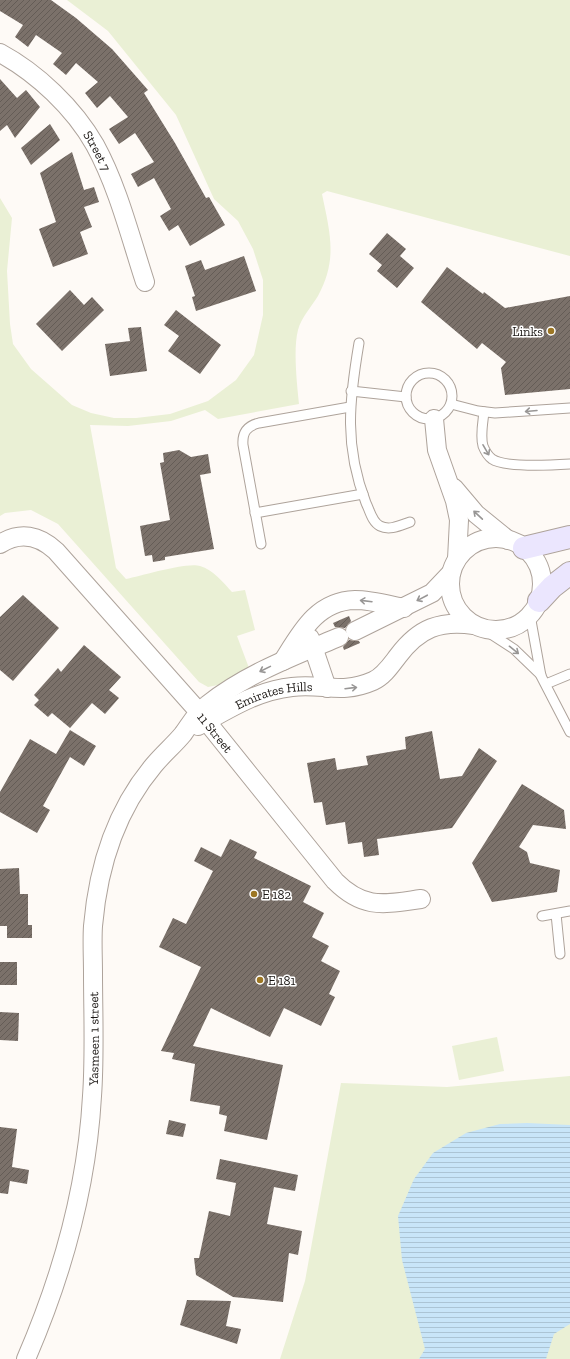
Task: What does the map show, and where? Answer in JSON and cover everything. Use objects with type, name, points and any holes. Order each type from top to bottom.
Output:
[{"type":"street","name":"Street 7","points":[[0,53],[42,82],[70,111],[94,145],[112,182],[145,282]]},
{"type":"street","points":[[434,419],[437,450],[449,482],[459,520],[450,588],[454,603],[462,616],[479,627],[496,630],[509,629],[520,624],[552,587],[570,573]]},
{"type":"street","points":[[449,482],[476,514],[534,558],[540,572],[542,587],[534,608]]},
{"type":"street","name":"11 Street","points":[[0,544],[17,536],[28,536],[38,538],[56,551],[203,716],[335,881],[347,893],[361,901],[377,904],[421,899]]},
{"type":"street","points":[[454,566],[467,548],[480,541],[494,538],[516,544],[570,537]]},
{"type":"street","name":"Emirates Hills","points":[[183,734],[234,686],[283,661],[404,608],[432,593],[454,566]]},
{"type":"street","name":"Emirates Hills","points":[[283,661],[306,626],[316,615],[328,607],[342,602],[356,600],[404,608]]},
{"type":"street","name":"Emirates Hills","points":[[203,716],[261,693],[294,686],[340,689],[358,687],[375,680],[389,669],[410,640],[424,630],[457,622],[479,627]]},
{"type":"street","points":[[306,626],[328,688]]},
{"type":"street","name":"Yasmeen 1 street","points":[[26,1359],[44,1316],[62,1263],[76,1208],[86,1153],[92,1096],[93,929],[98,885],[110,843],[128,803],[152,766],[183,734]]},
{"type":"lane","points":[[358,343],[351,391],[351,444],[355,466],[363,494],[374,521],[379,526],[386,528],[394,527],[410,522]]},
{"type":"lane","points":[[434,374],[441,377],[451,390],[451,404],[446,412],[434,419],[418,417],[408,405],[406,397],[407,389],[411,382],[418,376],[434,374]]},
{"type":"lane","points":[[351,391],[406,397]]},
{"type":"lane","points":[[451,404],[484,412],[507,413],[570,408]]},
{"type":"lane","points":[[261,544],[243,445],[243,437],[246,430],[252,425],[259,423],[350,408]]},
{"type":"lane","points":[[484,412],[483,444],[486,452],[492,459],[501,462],[529,465],[570,464]]},
{"type":"lane","points":[[255,513],[363,494]]},
{"type":"lane","points":[[534,608],[541,676]]},
{"type":"lane","points":[[479,627],[514,649],[541,676],[570,732]]},
{"type":"lane","points":[[546,684],[570,674]]},
{"type":"lane","points":[[542,916],[570,911]]},
{"type":"lane","points":[[556,914],[560,954]]},
{"type":"green space","points":[[67,0],[570,0],[570,256],[327,191],[322,194],[330,234],[330,258],[324,283],[298,330],[296,347],[296,377],[299,404],[218,419],[205,410],[171,421],[128,426],[90,425],[116,568],[126,579],[193,565],[209,570],[232,592],[245,590],[255,630],[237,636],[249,668],[218,685],[208,687],[199,682],[58,524],[31,510],[5,513],[0,516],[0,198],[12,218],[7,271],[10,324],[13,344],[31,369],[72,405],[91,413],[114,418],[136,418],[170,414],[208,401],[236,380],[254,355],[263,315],[263,280],[253,249],[238,221],[214,199],[176,115],[108,31]]},
{"type":"green space","points":[[497,1037],[504,1071],[459,1080],[452,1046]]},
{"type":"green space","points":[[570,1076],[570,1359],[280,1359],[305,1281],[341,1083],[447,1087]]},
{"type":"water","points":[[527,1123],[570,1125],[570,1324],[554,1334],[546,1359],[419,1359],[425,1349],[402,1260],[398,1216],[414,1179],[433,1153],[466,1133],[500,1124]]},
{"type":"building","points":[[0,0],[51,0],[76,18],[112,49],[148,90],[144,93],[175,143],[206,198],[209,197],[225,225],[190,246],[178,225],[169,231],[160,216],[171,209],[154,178],[138,187],[131,174],[154,162],[135,133],[119,144],[109,129],[128,117],[110,96],[97,108],[85,93],[98,82],[76,63],[66,75],[53,64],[62,53],[36,35],[28,47],[15,37],[23,25],[0,11]]},
{"type":"building","points":[[0,79],[17,98],[26,90],[40,107],[15,138],[7,125],[0,131]]},
{"type":"building","points":[[50,124],[60,140],[31,165],[21,148]]},
{"type":"building","points":[[72,152],[84,190],[94,187],[99,202],[84,207],[92,227],[80,232],[88,254],[53,267],[39,229],[56,222],[40,173]]},
{"type":"building","points":[[387,233],[406,249],[400,256],[414,268],[397,288],[377,271],[382,265],[369,254]]},
{"type":"building","points":[[244,256],[256,291],[196,311],[192,297],[195,296],[185,266],[201,260],[205,270]]},
{"type":"building","points":[[447,267],[483,294],[484,292],[505,308],[570,296],[570,389],[505,395],[501,368],[506,362],[482,343],[477,349],[421,302]]},
{"type":"building","points":[[70,290],[84,305],[92,297],[104,310],[62,351],[36,324]]},
{"type":"building","points":[[176,310],[221,345],[200,374],[168,351],[179,336],[164,325]]},
{"type":"building","points":[[141,327],[147,371],[110,376],[105,344],[130,341],[128,328]]},
{"type":"building","points":[[179,450],[191,457],[208,454],[211,473],[200,475],[214,549],[165,557],[165,560],[153,562],[152,555],[145,556],[140,526],[170,520],[160,463],[164,462],[163,453]]},
{"type":"building","points":[[23,595],[59,628],[13,681],[0,670],[0,617]]},
{"type":"building","points":[[349,616],[351,621],[345,628],[335,627],[333,623]]},
{"type":"building","points":[[349,640],[359,641],[360,643],[344,650],[343,647]]},
{"type":"building","points":[[84,645],[121,677],[109,690],[119,698],[105,714],[92,703],[70,728],[52,713],[48,717],[34,705],[39,700],[34,695],[58,668],[61,672]]},
{"type":"building","points":[[70,730],[96,746],[84,766],[70,757],[43,806],[50,810],[37,833],[0,812],[0,792],[30,739],[56,754]]},
{"type":"building","points":[[432,731],[440,779],[462,776],[479,748],[497,761],[452,828],[377,839],[379,855],[364,857],[362,842],[348,844],[345,822],[326,825],[322,802],[314,803],[307,763],[335,758],[337,770],[368,765],[366,756],[406,749],[405,737]]},
{"type":"building","points":[[522,784],[564,810],[566,829],[533,825],[519,847],[527,852],[530,863],[560,870],[557,892],[492,902],[472,863]]},
{"type":"building","points":[[230,839],[257,852],[254,858],[311,886],[303,902],[324,913],[312,937],[329,946],[321,961],[340,971],[329,994],[335,997],[321,1026],[284,1008],[270,1037],[211,1008],[193,1046],[283,1065],[267,1140],[224,1131],[227,1116],[219,1114],[220,1106],[190,1101],[195,1064],[172,1059],[174,1053],[161,1051],[201,967],[159,947],[173,918],[186,924],[213,871],[194,861],[201,847],[221,857]]},
{"type":"building","points":[[19,868],[20,894],[28,894],[28,925],[32,925],[32,938],[7,938],[7,926],[0,926],[0,869]]},
{"type":"building","points":[[0,962],[17,962],[17,985],[0,985]]},
{"type":"building","points":[[0,1012],[19,1013],[18,1041],[0,1040]]},
{"type":"building","points":[[169,1120],[186,1124],[183,1137],[166,1134]]},
{"type":"building","points":[[0,1127],[17,1129],[12,1167],[29,1170],[27,1184],[10,1181],[8,1194],[0,1193]]},
{"type":"building","points":[[220,1159],[298,1175],[295,1191],[274,1187],[267,1224],[302,1231],[298,1255],[289,1253],[283,1302],[233,1297],[196,1275],[194,1258],[199,1258],[209,1211],[230,1216],[236,1183],[216,1179]]},
{"type":"building","points":[[187,1300],[231,1301],[226,1326],[241,1329],[237,1344],[180,1325]]},
{"type":"place","name":"Links","points":[[551,331]]},
{"type":"place","name":"E 182","points":[[254,894]]},
{"type":"place","name":"E 181","points":[[260,980]]}]
